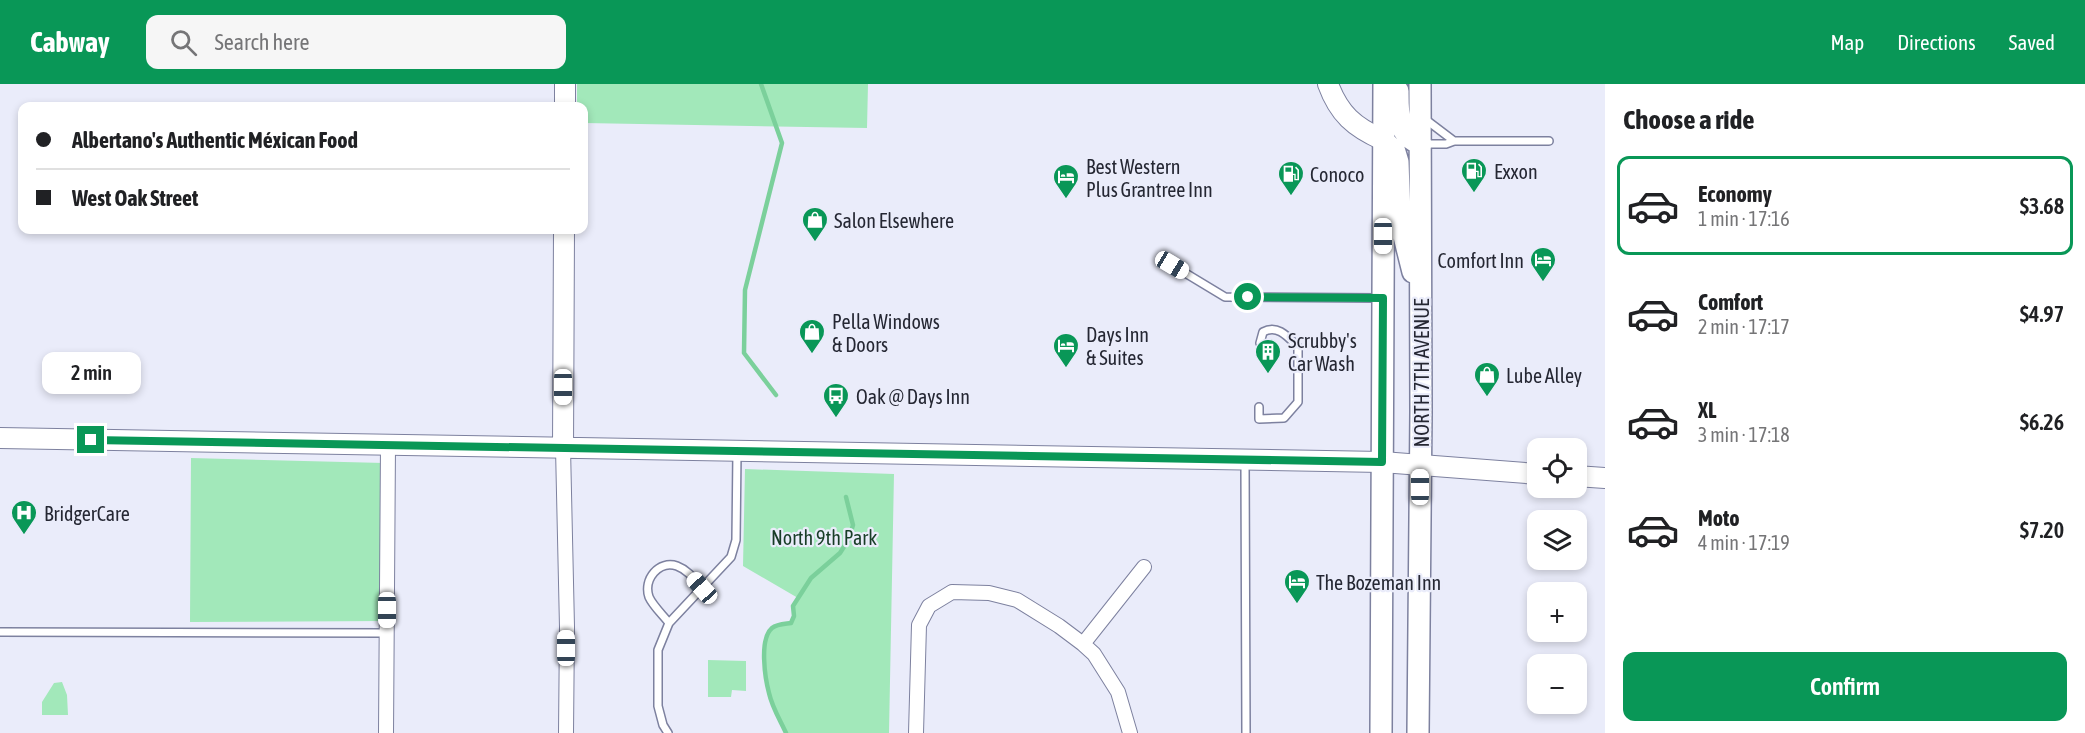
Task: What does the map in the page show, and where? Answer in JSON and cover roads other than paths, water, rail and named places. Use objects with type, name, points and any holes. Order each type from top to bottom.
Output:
[{"type":"main road","points":[[565,84],[565,102]]},
{"type":"main road","points":[[1328,84],[1342,112],[1363,131],[1383,140],[1397,156],[1400,220],[1421,304]]},
{"type":"main road","name":"NORTH 7TH AVENUE","points":[[1381,733],[1384,84]]},
{"type":"main road","points":[[1398,84],[1398,114],[1401,127],[1413,142],[1421,144]]},
{"type":"main road","name":"NORTH 7TH AVENUE","points":[[1418,733],[1420,84]]},
{"type":"main road","points":[[563,448],[564,234]]},
{"type":"main road","points":[[0,438],[1382,462],[1527,473]]},
{"type":"main road","points":[[1587,477],[1605,478]]},
{"type":"street","points":[[386,733],[388,445]]},
{"type":"street","points":[[563,448],[567,627],[566,733]]},
{"type":"street","points":[[1083,644],[1144,567]]},
{"type":"street","points":[[916,733],[919,625],[929,606],[952,592],[989,593],[1017,600],[1083,644],[1094,654],[1118,692],[1130,733]]},
{"type":"lane","points":[[1421,116],[1454,141]]},
{"type":"lane","points":[[1421,144],[1446,144],[1454,141],[1549,141]]},
{"type":"lane","points":[[1172,265],[1225,297],[1383,298]]},
{"type":"lane","points":[[1259,407],[1259,419],[1284,418],[1298,402],[1298,347],[1281,330],[1270,329],[1263,332],[1260,343]]},
{"type":"lane","points":[[668,733],[663,725],[658,706],[658,650],[669,623],[731,556],[736,540],[737,450]]},
{"type":"lane","points":[[1245,460],[1246,733]]},
{"type":"lane","points":[[669,623],[648,594],[647,586],[653,573],[666,566],[680,567],[702,588]]},
{"type":"lane","points":[[0,632],[387,633]]},
{"type":"waterway","points":[[761,84],[782,143],[745,290],[744,353],[776,395]]},
{"type":"waterway","points":[[786,733],[767,686],[765,641],[772,628],[791,623],[794,616],[793,606],[811,578],[840,553],[849,539],[853,525],[846,497]]},
{"type":"place","name":"Exxon","points":[[1474,194]]},
{"type":"place","name":"Conoco","points":[[1291,197]]},
{"type":"place","name":"Best Western Plus Grantree Inn","points":[[1066,200]]},
{"type":"place","name":"Salon Elsewhere","points":[[815,243]]},
{"type":"place","name":"Comfort Inn","points":[[1543,283]]},
{"type":"place","name":"Pella Windows & Doors","points":[[812,355]]},
{"type":"place","name":"Days Inn & Suites","points":[[1066,369]]},
{"type":"place","name":"Scrubby's Car Wash","points":[[1268,375]]},
{"type":"place","name":"Lube Alley","points":[[1487,398]]},
{"type":"place","name":"Oak @ Days Inn","points":[[836,419]]},
{"type":"place","name":"BridgerCare","points":[[24,536]]},
{"type":"place","name":"The Bozeman Inn","points":[[1297,605]]},
{"type":"park label","name":"North 9th Park","points":[[824,537]]}]
